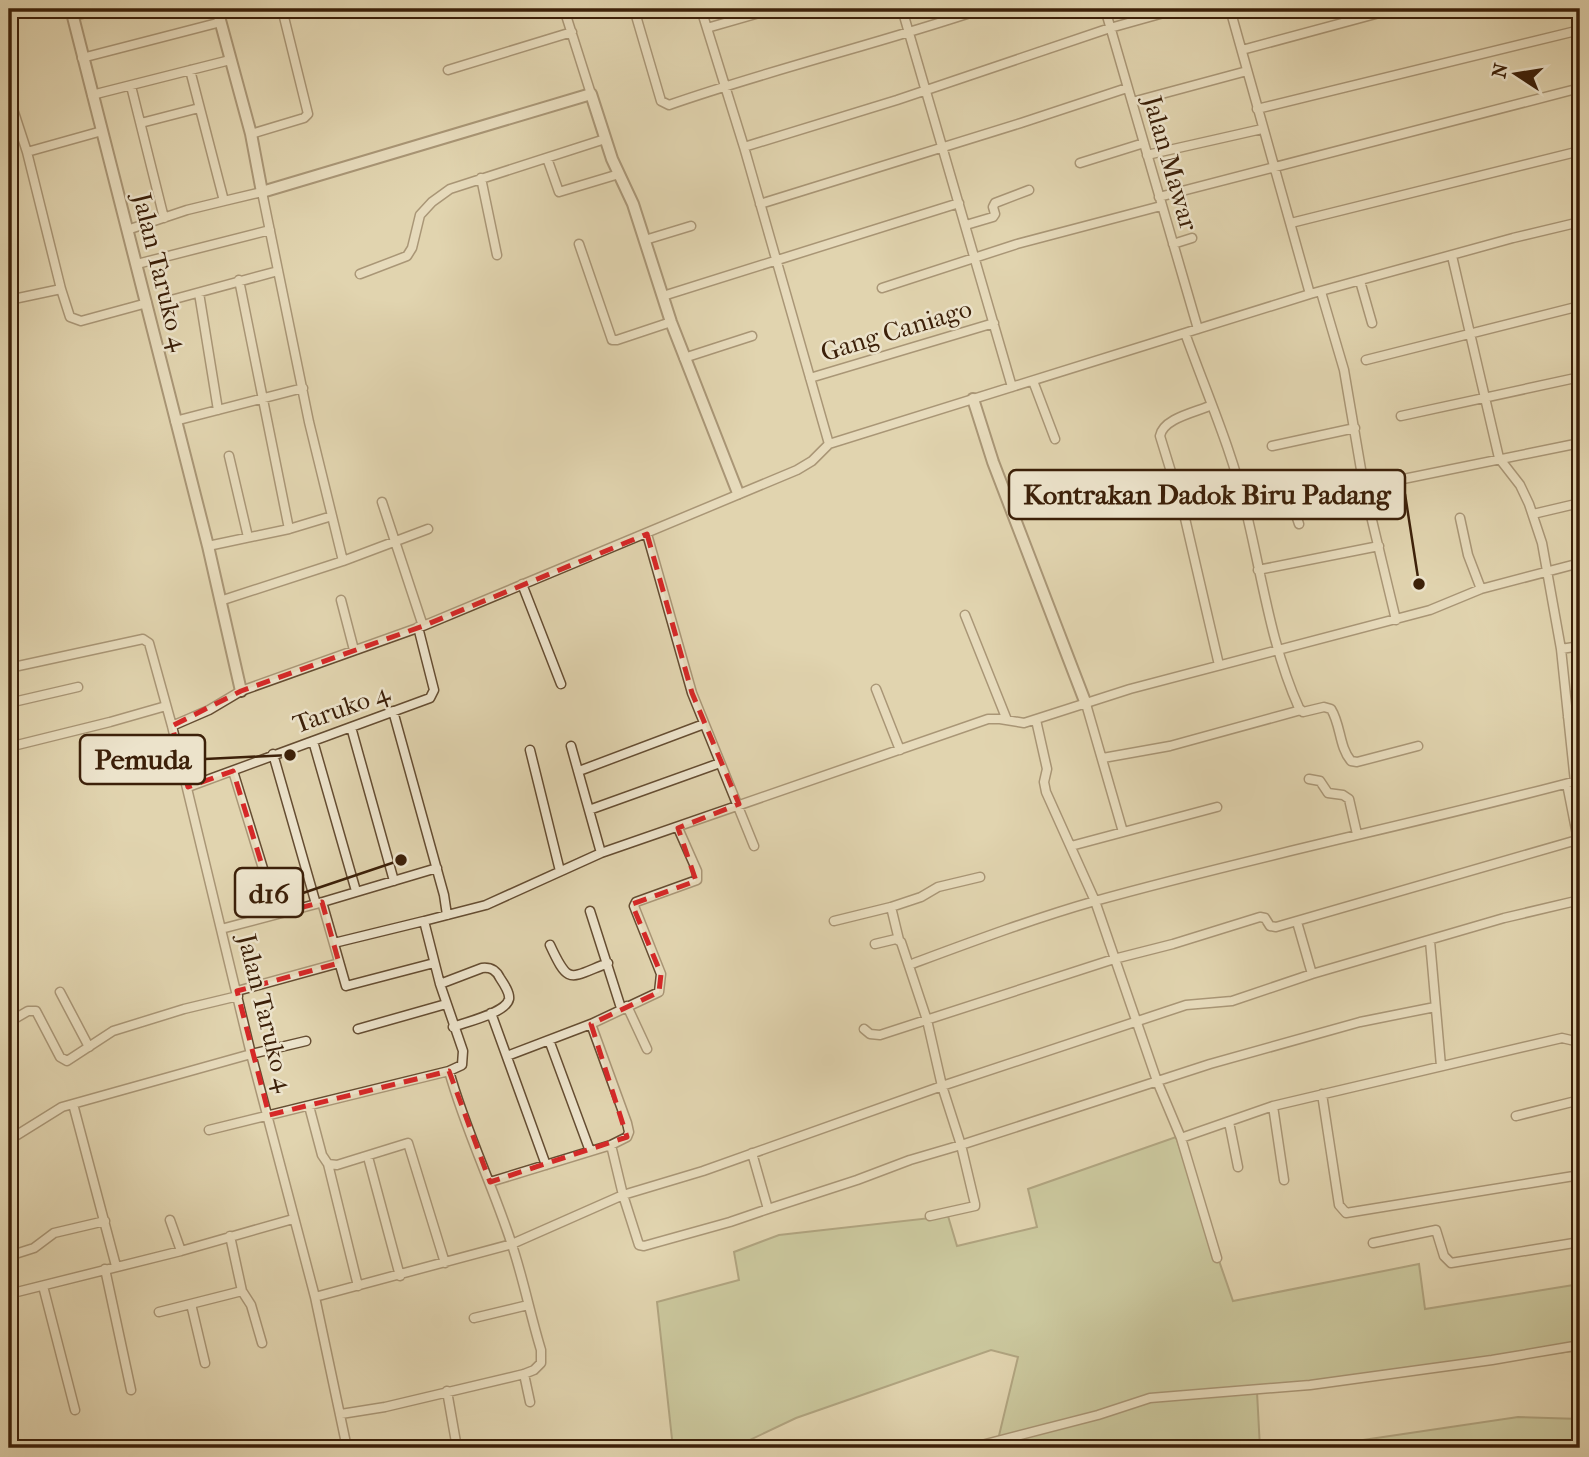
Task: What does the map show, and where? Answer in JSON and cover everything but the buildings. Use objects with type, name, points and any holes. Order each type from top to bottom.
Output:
[{"type":"street","points":[[9,13],[23,9]]},
{"type":"street","points":[[72,13],[104,9]]},
{"type":"street","points":[[217,9],[251,134],[309,422],[343,561]]},
{"type":"street","points":[[251,134],[304,118],[308,114],[282,9]]},
{"type":"street","points":[[564,9],[605,139],[633,204],[684,358],[738,493]]},
{"type":"street","points":[[634,9],[664,104],[909,34],[982,9]]},
{"type":"street","points":[[701,9],[726,85],[829,444]]},
{"type":"street","points":[[707,28],[773,9]]},
{"type":"street","points":[[902,9],[1012,387]]},
{"type":"street","name":"Jalan Mawar","points":[[1105,9],[1198,329]]},
{"type":"street","points":[[744,147],[897,100],[1110,28],[1178,9]]},
{"type":"street","points":[[1230,9],[1310,294]]},
{"type":"street","points":[[1242,50],[1394,9]]},
{"type":"street","name":"Jalan Taruko 4","points":[[72,13],[208,546],[241,691]]},
{"type":"street","points":[[82,58],[221,22]]},
{"type":"street","points":[[1257,109],[1580,30]]},
{"type":"street","points":[[448,70],[572,32]]},
{"type":"street","points":[[92,95],[230,60]]},
{"type":"street","points":[[190,70],[224,201]]},
{"type":"street","points":[[1132,102],[1247,71]]},
{"type":"street","points":[[131,86],[164,218]]},
{"type":"street","points":[[760,204],[1021,124],[1127,88]]},
{"type":"street","points":[[882,288],[1017,244],[1273,167],[1580,88]]},
{"type":"street","points":[[127,230],[590,94]]},
{"type":"street","points":[[9,97],[27,152],[70,317],[77,321],[147,303]]},
{"type":"street","points":[[141,123],[199,108]]},
{"type":"street","points":[[1147,155],[1262,129]]},
{"type":"street","points":[[27,152],[102,131]]},
{"type":"street","points":[[360,274],[407,256],[412,248],[417,220],[426,208],[450,189],[605,139]]},
{"type":"street","points":[[1080,163],[1144,143]]},
{"type":"street","points":[[1292,223],[1580,151]]},
{"type":"street","points":[[547,158],[559,192],[619,174]]},
{"type":"street","points":[[481,178],[497,255]]},
{"type":"street","points":[[966,225],[993,217],[994,204],[1029,190]]},
{"type":"street","points":[[663,296],[959,203]]},
{"type":"street","points":[[172,726],[209,710],[241,691],[421,627],[797,470],[812,461],[829,444],[1310,294],[1580,222]]},
{"type":"street","points":[[645,240],[691,226]]},
{"type":"street","points":[[137,264],[270,230]]},
{"type":"street","points":[[1173,244],[1192,238]]},
{"type":"street","points":[[579,244],[612,340],[671,322]]},
{"type":"street","points":[[1452,256],[1499,458],[1520,485],[1533,513],[1548,571],[1561,649],[1580,850]]},
{"type":"street","points":[[171,300],[278,271]]},
{"type":"street","points":[[240,280],[289,529]]},
{"type":"street","points":[[1360,281],[1372,323]]},
{"type":"street","points":[[9,289],[10,300],[61,289]]},
{"type":"street","points":[[1321,292],[1344,370],[1363,485],[1396,620]]},
{"type":"street","points":[[199,293],[218,410]]},
{"type":"street","points":[[1366,360],[1580,306]]},
{"type":"street","name":"Gang Caniago","points":[[810,378],[994,323]]},
{"type":"street","points":[[1185,333],[1246,509],[1258,570],[1280,651],[1301,710]]},
{"type":"street","points":[[684,358],[752,336]]},
{"type":"street","points":[[1401,416],[1580,377]]},
{"type":"street","points":[[1032,381],[1055,439]]},
{"type":"street","points":[[175,421],[303,388]]},
{"type":"street","points":[[973,400],[998,475],[1086,704],[1123,832]]},
{"type":"street","points":[[1212,405],[1169,423],[1161,429],[1160,436],[1184,514],[1219,665]]},
{"type":"street","points":[[1272,446],[1355,428]]},
{"type":"street","points":[[1246,509],[1290,497],[1580,443]]},
{"type":"street","points":[[229,456],[248,537]]},
{"type":"street","points":[[1290,497],[1299,524]]},
{"type":"street","points":[[382,502],[421,627]]},
{"type":"street","points":[[1533,513],[1580,503]]},
{"type":"street","points":[[208,546],[289,529],[332,516]]},
{"type":"street","points":[[1460,518],[1468,555],[1481,589]]},
{"type":"street","points":[[220,601],[343,561],[428,529]]},
{"type":"street","points":[[647,534],[689,683],[754,846]]},
{"type":"street","points":[[1258,570],[1379,546]]},
{"type":"street","points":[[334,943],[486,905],[601,853],[988,719],[1019,724],[1036,720],[1219,665],[1396,620],[1451,603],[1481,589],[1580,564]]},
{"type":"street","points":[[522,584],[561,684]]},
{"type":"street","points":[[341,600],[354,650]]},
{"type":"street","points":[[965,615],[1007,720]]},
{"type":"street","name":"Taruko 4","points":[[188,787],[430,698],[434,690],[421,627]]},
{"type":"street","name":"Jalan Taruko 4","points":[[9,668],[143,639],[149,643],[188,787],[251,1054],[315,1297],[347,1448]]},
{"type":"street","points":[[1561,649],[1580,646]]},
{"type":"street","points":[[9,703],[78,687]]},
{"type":"street","points":[[876,689],[900,750]]},
{"type":"street","points":[[9,747],[166,706]]},
{"type":"street","points":[[1103,758],[1170,746],[1301,710],[1324,708],[1331,709],[1345,754],[1351,761],[1357,762],[1418,746]]},
{"type":"street","points":[[393,710],[447,915]]},
{"type":"street","points":[[1568,717],[1580,713]]},
{"type":"street","points":[[1036,720],[1047,769],[1044,782],[1046,792],[1095,901],[1157,1081],[1181,1138],[1217,1258]]},
{"type":"street","points":[[579,771],[704,724]]},
{"type":"street","points":[[351,727],[394,881]]},
{"type":"street","points":[[313,741],[356,891]]},
{"type":"street","points":[[571,746],[601,853]]},
{"type":"street","points":[[530,750],[560,871]]},
{"type":"street","points":[[274,754],[346,986],[434,963]]},
{"type":"street","points":[[589,810],[720,763]]},
{"type":"street","points":[[233,771],[277,914]]},
{"type":"street","points":[[1309,779],[1320,781],[1328,793],[1343,795],[1349,799],[1357,834]]},
{"type":"street","points":[[909,965],[1095,901],[1574,782]]},
{"type":"street","points":[[1071,846],[1217,807]]},
{"type":"street","points":[[507,1056],[591,1024],[657,994],[661,986],[661,974],[634,904],[694,882],[698,876],[678,828]]},
{"type":"street","points":[[864,1029],[877,1035],[1114,959],[1260,918],[1265,918],[1270,926],[1274,927],[1297,922],[1577,840]]},
{"type":"street","points":[[221,929],[436,868]]},
{"type":"street","points":[[834,921],[921,897],[938,887],[980,877]]},
{"type":"street","points":[[315,1297],[512,1244],[623,1195],[703,1171],[1136,1020],[1186,1005],[1232,1001],[1312,974],[1504,918],[1580,900]]},
{"type":"street","points":[[891,906],[899,940],[927,1020],[975,1206],[930,1216]]},
{"type":"street","points":[[590,911],[624,1007],[647,1049]]},
{"type":"street","points":[[209,1130],[460,1067],[463,1051],[440,984],[424,921]]},
{"type":"street","points":[[1297,922],[1312,974]]},
{"type":"street","points":[[875,944],[899,940]]},
{"type":"street","points":[[1430,941],[1441,1066]]},
{"type":"street","points":[[550,945],[561,969],[570,976],[608,963]]},
{"type":"street","points":[[9,1022],[29,1011],[36,1011],[60,1057],[69,1061],[113,1031],[339,963]]},
{"type":"street","points":[[440,984],[482,968],[491,969],[498,974],[509,997],[505,1006],[453,1027]]},
{"type":"street","points":[[60,992],[89,1047]]},
{"type":"street","points":[[358,1029],[446,1004]]},
{"type":"street","points":[[611,1144],[637,1242],[644,1246],[730,1222],[910,1160],[1157,1081],[1343,1026],[1436,1007]]},
{"type":"street","points":[[491,1013],[546,1165]]},
{"type":"street","points":[[490,1182],[626,1138],[629,1132],[591,1024]]},
{"type":"street","points":[[1181,1138],[1273,1107],[1322,1094],[1562,1038],[1575,1041],[1580,1056]]},
{"type":"street","points":[[549,1040],[590,1151]]},
{"type":"street","points":[[9,1140],[46,1115],[73,1104],[306,1041]]},
{"type":"street","points":[[341,1414],[384,1407],[524,1374],[538,1367],[542,1360],[512,1244],[465,1123],[449,1071]]},
{"type":"street","points":[[1322,1094],[1339,1205],[1346,1213],[1580,1175]]},
{"type":"street","points":[[1516,1116],[1580,1100]]},
{"type":"street","points":[[73,1104],[116,1266]]},
{"type":"street","points":[[309,1106],[322,1155],[328,1164],[358,1286]]},
{"type":"street","points":[[1273,1107],[1284,1180]]},
{"type":"street","points":[[1229,1122],[1238,1167]]},
{"type":"street","points":[[328,1164],[337,1165],[368,1157],[408,1143],[445,1263]]},
{"type":"street","points":[[752,1153],[768,1209]]},
{"type":"street","points":[[368,1157],[400,1276]]},
{"type":"street","points":[[9,1294],[181,1251],[293,1219]]},
{"type":"street","points":[[170,1220],[181,1251]]},
{"type":"street","points":[[9,1256],[34,1248],[54,1233],[105,1221]]},
{"type":"street","points":[[1373,1243],[1436,1230],[1444,1256],[1451,1263],[1580,1242]]},
{"type":"street","points":[[230,1236],[242,1291],[251,1305],[262,1343]]},
{"type":"street","points":[[104,1269],[131,1390]]},
{"type":"street","points":[[43,1286],[75,1410]]},
{"type":"street","points":[[159,1312],[242,1291]]},
{"type":"street","points":[[191,1304],[205,1363]]},
{"type":"street","points":[[474,1318],[528,1305]]},
{"type":"street","points":[[970,1448],[1098,1415],[1150,1398],[1310,1385],[1580,1345]]},
{"type":"street","points":[[524,1374],[530,1402]]},
{"type":"street","points":[[447,1391],[457,1448]]},
{"type":"street","points":[[9,1430],[13,1448]]},
{"type":"highlighted area","points":[[647,534],[692,693],[739,804],[678,828],[696,881],[632,904],[661,974],[659,992],[591,1024],[627,1137],[490,1182],[449,1071],[269,1115],[237,991],[339,963],[322,902],[277,914],[233,771],[188,787],[172,726],[241,691],[423,626]]},
{"type":"green space","points":[[1176,1137],[1233,1301],[1419,1264],[1425,1309],[1580,1284],[1580,1350],[1257,1392],[1260,1448],[996,1448],[1018,1357],[991,1350],[796,1418],[733,1448],[673,1448],[657,1302],[739,1280],[734,1252],[779,1235],[948,1216],[957,1246],[1037,1227],[1028,1189]]},
{"type":"green space","points":[[1518,1417],[1580,1419],[1580,1448],[1309,1448]]},
{"type":"place","name":"Kontrakan Dadok Biru Padang","points":[[1419,584]]},
{"type":"place","name":"Pemuda","points":[[290,755]]},
{"type":"place","name":"d16","points":[[401,860]]}]
